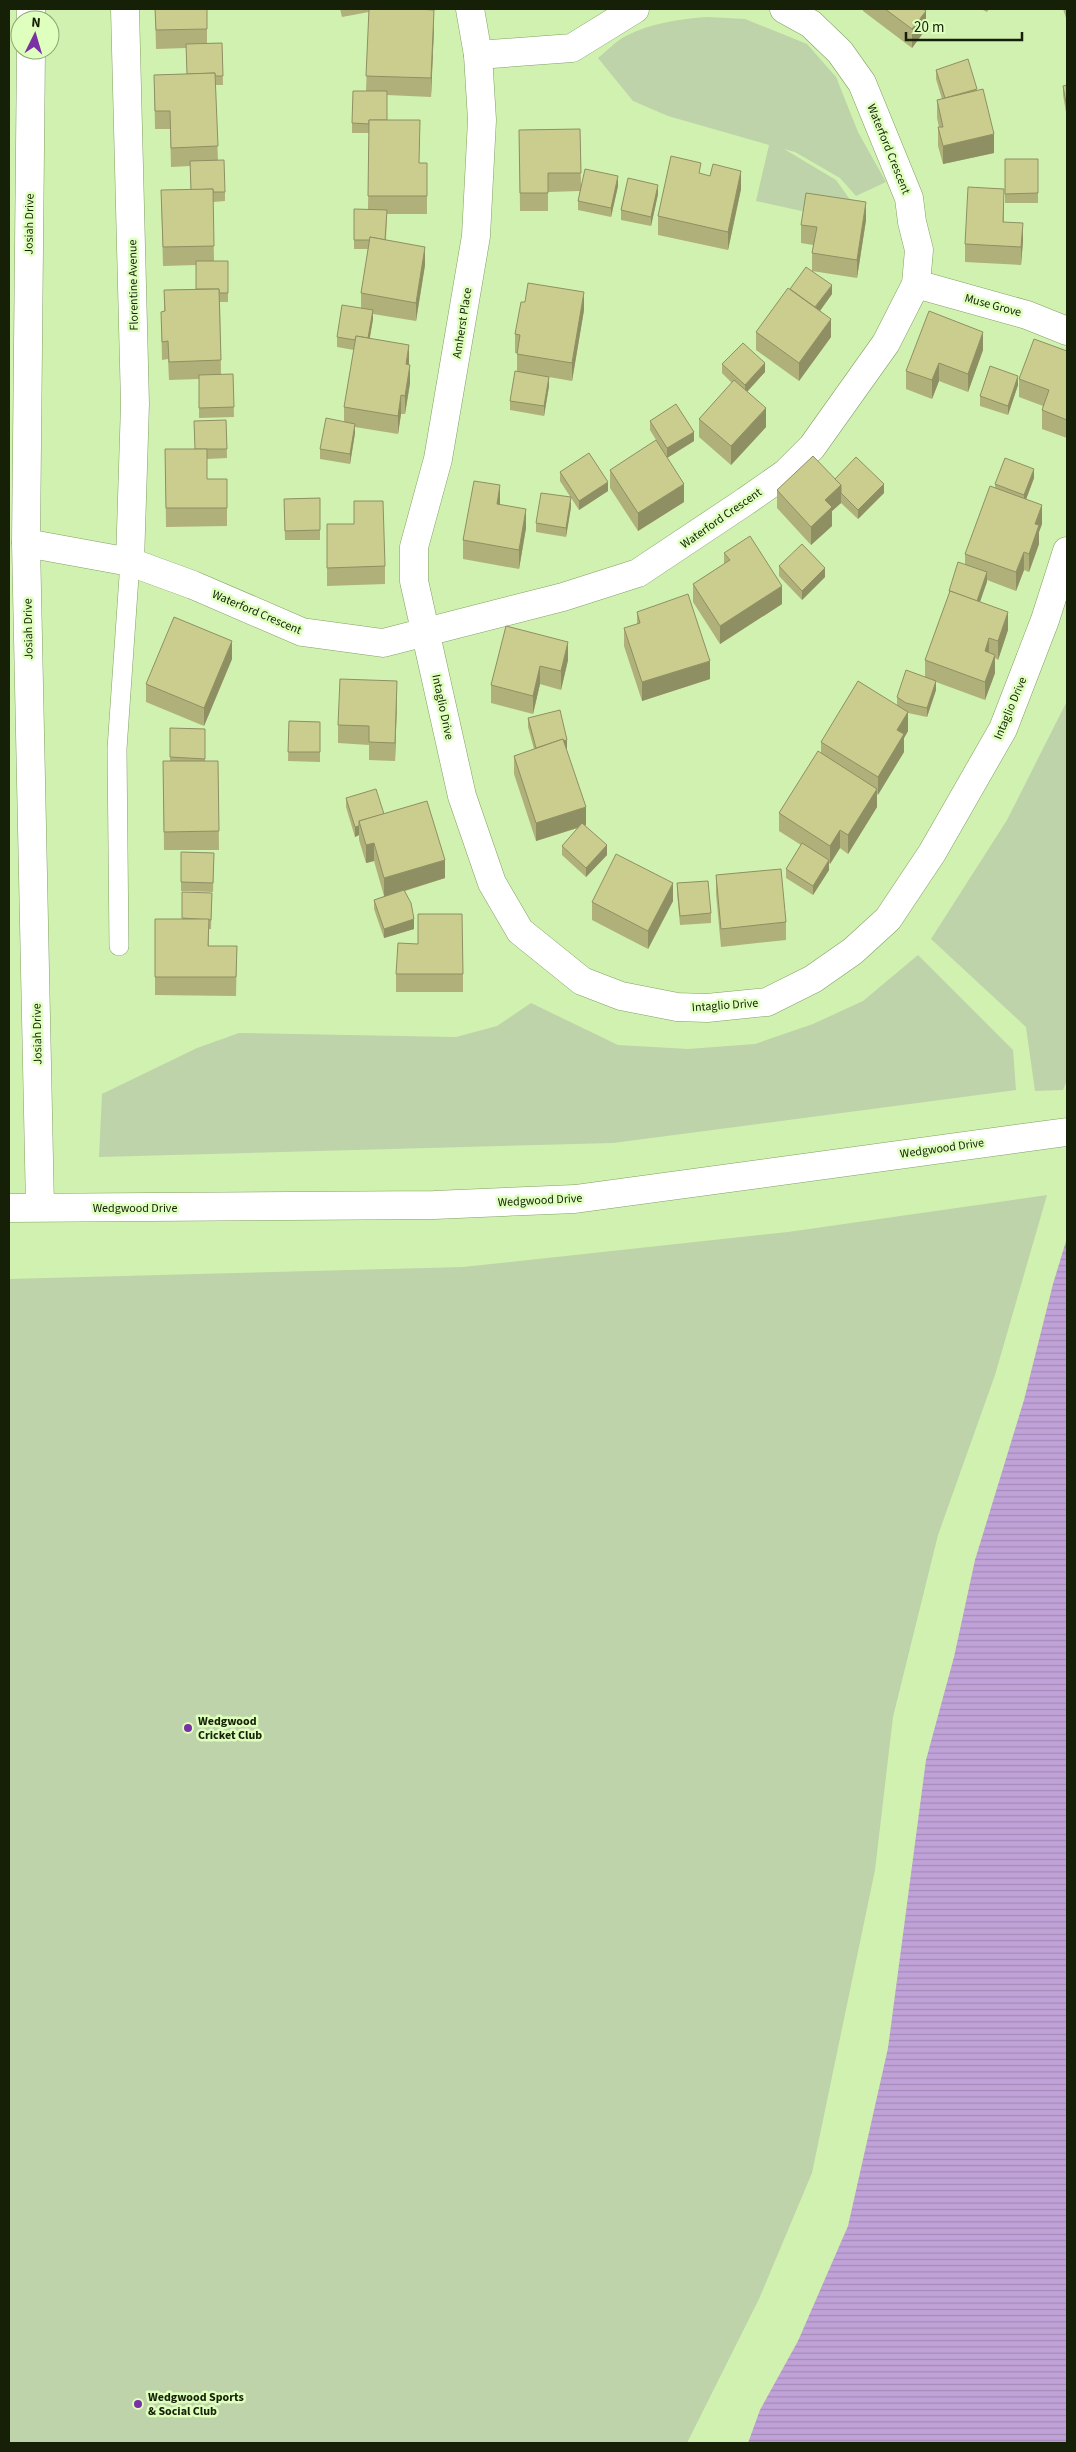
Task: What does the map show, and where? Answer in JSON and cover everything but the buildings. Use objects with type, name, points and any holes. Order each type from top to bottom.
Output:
[{"type":"street","name":"Florentine Avenue","points":[[125,9],[135,404],[130,562]]},
{"type":"street","name":"Amherst Place","points":[[425,632],[414,581],[414,547],[438,459],[476,236],[482,120],[478,55],[470,9]]},
{"type":"street","points":[[478,55],[572,48],[635,9]]},
{"type":"street","name":"Waterford Crescent","points":[[26,543],[130,562],[193,584],[302,632],[383,643],[572,594],[638,573],[786,473],[812,447],[886,343],[916,284],[919,250],[905,186],[862,83],[816,16],[784,9]]},
{"type":"street","name":"Josiah Drive","points":[[31,60],[26,543],[40,1208]]},
{"type":"street","name":"Muse Grove","points":[[916,284],[1027,314],[1067,331]]},
{"type":"street","name":"Intaglio Drive","points":[[425,632],[442,700],[462,796],[492,883],[520,931],[582,981],[621,996],[677,1007],[707,1008],[767,1002],[813,979],[853,951],[888,919],[932,853],[1004,729],[1045,620],[1067,551]]},
{"type":"street","name":"Wedgwood Drive","points":[[9,1208],[434,1205],[575,1199],[1067,1132]]},
{"type":"lane","points":[[118,946],[117,749],[130,562]]},
{"type":"green space","points":[[707,17],[745,19],[807,44],[836,77],[858,132],[886,182],[856,196],[840,178],[795,152],[784,149],[836,180],[859,212],[806,212],[756,201],[769,145],[668,116],[633,101],[598,58],[626,36],[645,28],[666,22]]},
{"type":"green space","points":[[1067,701],[1067,1080],[1063,1090],[1035,1091],[1026,1027],[931,939],[1007,820]]},
{"type":"green space","points":[[918,955],[1013,1050],[1016,1090],[613,1143],[99,1157],[102,1094],[197,1048],[239,1033],[456,1037],[497,1026],[531,1003],[618,1045],[688,1049],[755,1044],[813,1024],[863,1001]]},
{"type":"green space","points":[[1047,1195],[995,1375],[938,1535],[893,1717],[875,1870],[812,2173],[759,2299],[687,2443],[9,2443],[9,1279],[463,1267],[788,1232]]},
{"type":"shaded area","points":[[1067,1238],[1067,2443],[748,2443],[760,2410],[798,2341],[848,2226],[888,2048],[926,1760],[954,1657],[975,1560],[1024,1400],[1053,1284]]},
{"type":"place","name":"Wedgwood Cricket Club","points":[[188,1728]]},
{"type":"place","name":"Wedgwood Sports & Social Club","points":[[138,2404]]}]
